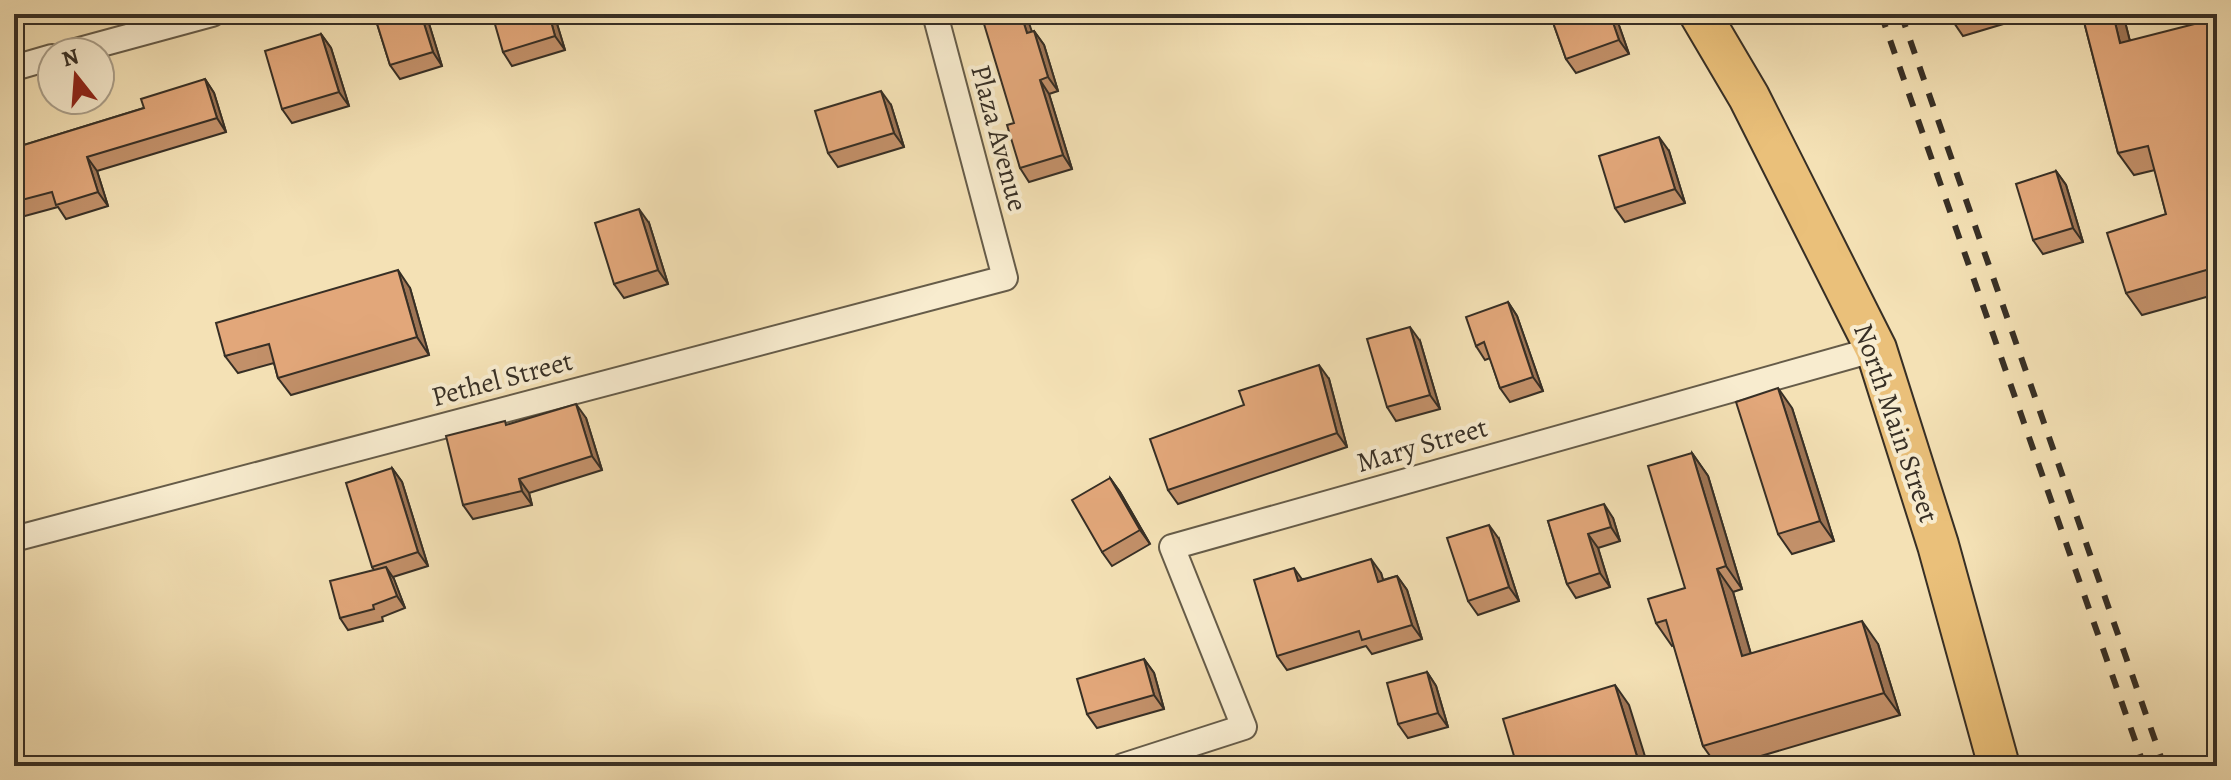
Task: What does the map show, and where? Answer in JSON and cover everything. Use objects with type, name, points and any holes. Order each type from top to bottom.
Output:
[{"type":"main road","name":"North Main Street","points":[[1700,14],[1749,97],[1876,349],[1938,545],[1999,766]]},
{"type":"street","points":[[116,40],[212,14]]},
{"type":"street","name":"Plaza Avenue","points":[[935,14],[1005,278]]},
{"type":"street","points":[[14,68],[36,62]]},
{"type":"street","name":"Pethel Street","points":[[14,539],[1005,278]]},
{"type":"street","name":"Mary Street","points":[[1123,766],[1244,727],[1172,547],[1876,349]]},
{"type":"building","points":[[374,14],[421,14],[433,52],[390,65]]},
{"type":"building","points":[[492,14],[549,14],[555,36],[503,52]]},
{"type":"building","points":[[981,14],[1021,14],[1027,33],[1034,31],[1048,77],[1040,80],[1063,155],[1020,168],[1007,125],[1014,123]]},
{"type":"building","points":[[1550,14],[1610,14],[1619,40],[1566,59]]},
{"type":"building","points":[[2082,14],[2113,14],[2120,43],[2214,19],[2217,32],[2217,267],[2126,293],[2107,233],[2166,214],[2148,146],[2118,153]]},
{"type":"building","points":[[321,34],[339,92],[282,109],[265,51]]},
{"type":"building","points":[[205,79],[217,118],[87,157],[98,192],[56,205],[52,192],[14,202],[14,148],[144,108],[141,99]]},
{"type":"building","points":[[881,91],[894,133],[828,153],[815,111]]},
{"type":"building","points":[[1659,137],[1675,189],[1615,208],[1599,156]]},
{"type":"building","points":[[2056,171],[2073,228],[2033,240],[2016,184]]},
{"type":"building","points":[[639,209],[658,270],[614,284],[595,223]]},
{"type":"building","points":[[398,270],[417,337],[278,378],[269,344],[225,356],[216,323]]},
{"type":"building","points":[[1508,302],[1533,377],[1500,388],[1484,342],[1476,346],[1466,317]]},
{"type":"building","points":[[1410,327],[1430,395],[1387,407],[1367,339]]},
{"type":"building","points":[[1319,365],[1337,433],[1168,490],[1150,439],[1244,405],[1239,391]]},
{"type":"building","points":[[1778,388],[1820,521],[1778,534],[1736,402]]},
{"type":"building","points":[[576,404],[592,456],[519,479],[522,491],[463,505],[446,436],[505,421],[506,425]]},
{"type":"building","points":[[1692,453],[1726,566],[1717,569],[1742,656],[1862,621],[1884,693],[1703,746],[1666,620],[1656,623],[1648,599],[1685,588],[1648,466]]},
{"type":"building","points":[[392,468],[418,552],[372,567],[346,483]]},
{"type":"building","points":[[1110,478],[1140,530],[1102,552],[1072,500]]},
{"type":"building","points":[[1604,504],[1611,527],[1588,534],[1600,573],[1567,584],[1548,521]]},
{"type":"building","points":[[1489,525],[1509,587],[1468,601],[1447,538]]},
{"type":"building","points":[[1371,559],[1378,582],[1397,576],[1412,625],[1362,640],[1359,631],[1277,656],[1254,580],[1294,568],[1298,581]]},
{"type":"building","points":[[386,567],[397,596],[373,605],[374,609],[340,618],[330,581]]},
{"type":"building","points":[[1144,659],[1154,695],[1087,714],[1077,679]]},
{"type":"building","points":[[1427,672],[1438,713],[1398,724],[1387,683]]},
{"type":"building","points":[[1615,685],[1640,766],[1517,766],[1503,719]]},
{"type":"railway","points":[[1881,14],[2144,766]]},
{"type":"railway","points":[[1901,14],[2164,766]]}]
